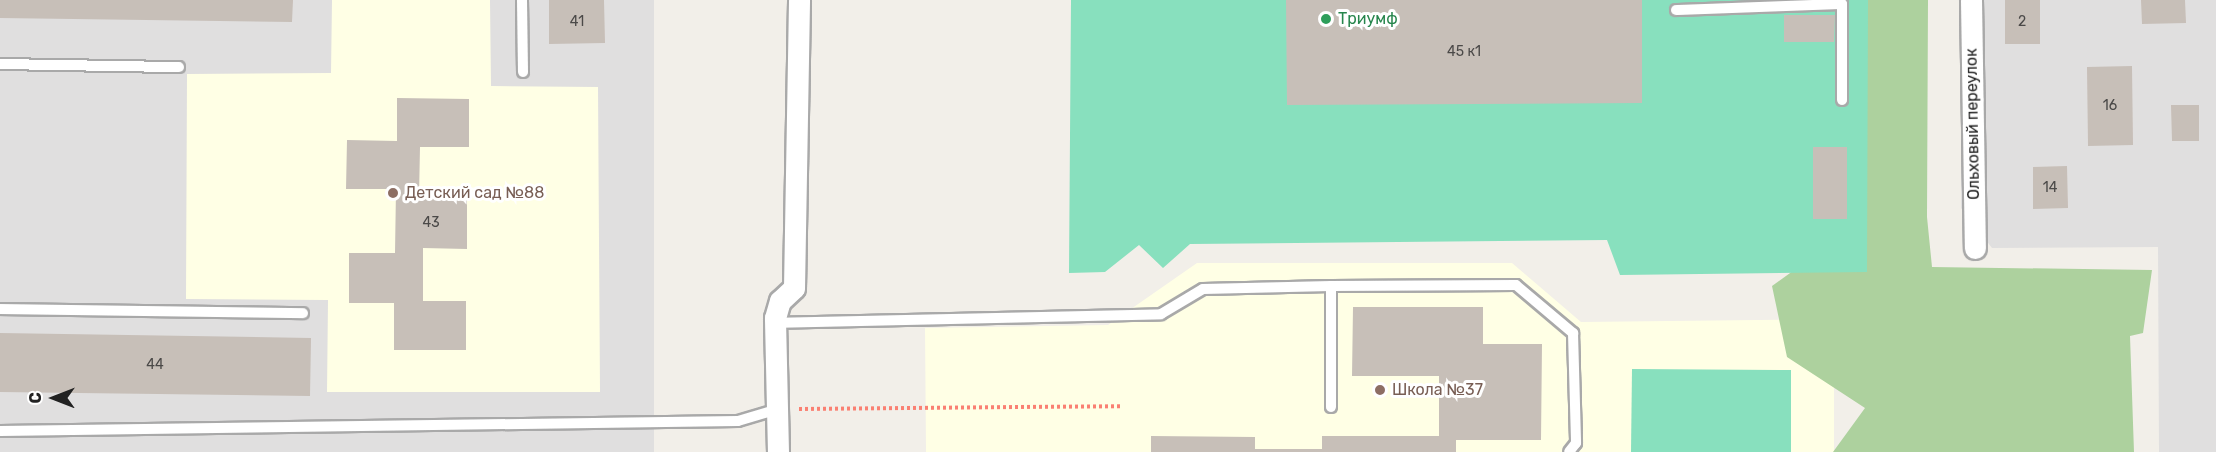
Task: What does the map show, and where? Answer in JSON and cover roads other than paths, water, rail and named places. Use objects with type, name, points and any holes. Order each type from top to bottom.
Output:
[{"type":"street","points":[[778,452],[775,323],[780,301],[794,288],[799,0]]},
{"type":"street","name":"Ольховый переулок","points":[[1971,0],[1975,248]]},
{"type":"lane","points":[[522,0],[523,72]]},
{"type":"lane","points":[[1676,10],[1842,4],[1842,100]]},
{"type":"lane","points":[[0,64],[179,67]]},
{"type":"lane","points":[[775,323],[1161,314],[1203,289],[1516,285],[1573,333],[1576,443],[1569,452]]},
{"type":"lane","points":[[1331,286],[1331,407]]},
{"type":"lane","points":[[0,309],[303,313]]},
{"type":"lane","points":[[0,431],[738,421],[777,409]]},
{"type":"place","name":"Триумф","points":[[1326,19]]},
{"type":"place","name":"Детский сад №88","points":[[393,193]]},
{"type":"place","name":"Школа №37","points":[[1380,390]]}]
